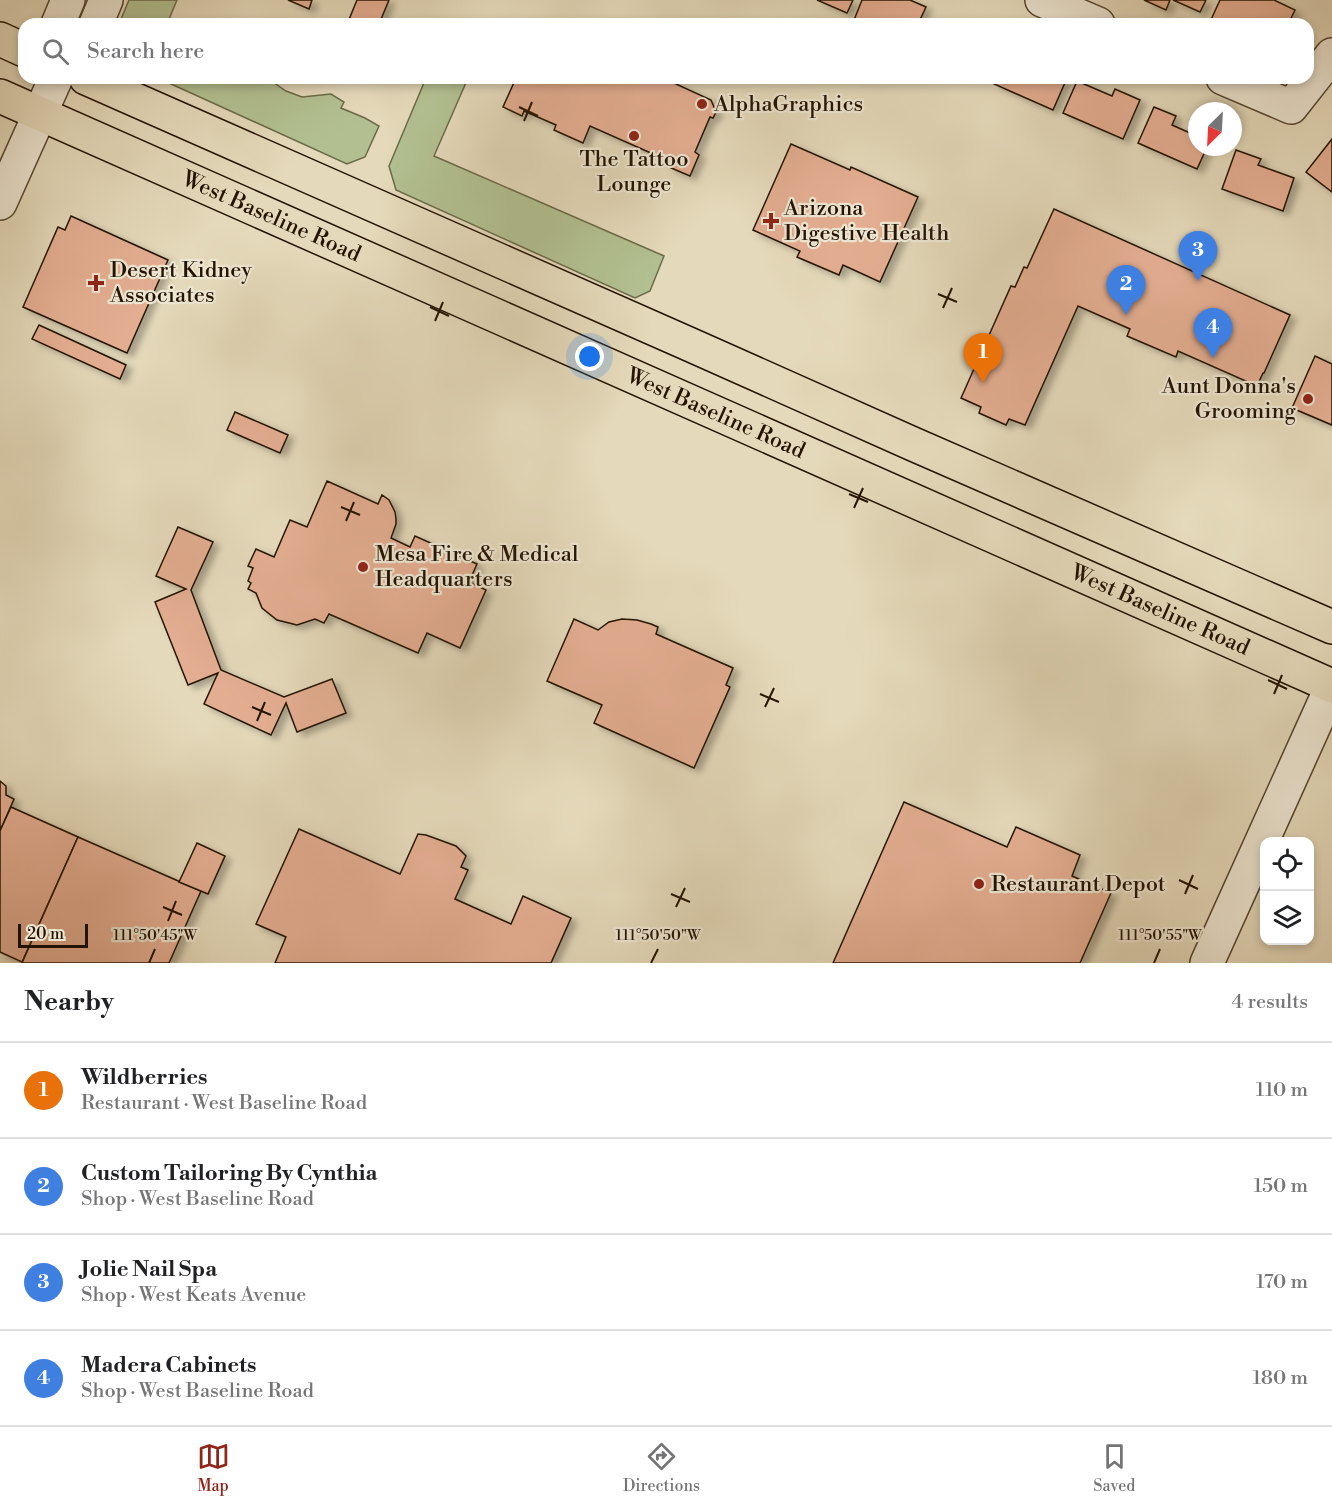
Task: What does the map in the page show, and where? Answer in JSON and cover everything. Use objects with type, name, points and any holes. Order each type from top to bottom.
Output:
[{"type":"main road","points":[[0,39],[18,47]]},
{"type":"main road","points":[[100,84],[1332,627]]},
{"type":"main road","name":"West Baseline Road","points":[[0,96],[1332,686]]},
{"type":"street","points":[[60,18],[68,0]]},
{"type":"street","points":[[98,18],[106,0]]},
{"type":"street","points":[[1042,0],[1084,18]]},
{"type":"street","points":[[1314,77],[1332,54]]},
{"type":"street","points":[[0,203],[53,84]]},
{"type":"street","points":[[1237,84],[1291,107],[1309,84]]},
{"type":"street","points":[[1207,963],[1332,686]]},
{"type":"green space","points":[[129,0],[177,0],[170,18],[122,18]]},
{"type":"green space","points":[[171,84],[276,84],[302,97],[331,94],[344,102],[341,108],[379,126],[365,157],[347,164]]},
{"type":"green space","points":[[423,84],[465,84],[434,156],[664,256],[650,291],[635,298],[396,190],[389,166]]},
{"type":"building","points":[[288,0],[312,0],[309,9]]},
{"type":"building","points":[[357,0],[389,0],[382,18],[350,18]]},
{"type":"building","points":[[817,0],[853,0],[847,13]]},
{"type":"building","points":[[862,0],[910,0],[926,7],[921,18],[855,18]]},
{"type":"building","points":[[1144,0],[1170,0],[1166,10]]},
{"type":"building","points":[[1173,0],[1206,0],[1200,12]]},
{"type":"building","points":[[1220,0],[1274,0],[1295,10],[1291,18],[1212,18]]},
{"type":"building","points":[[513,84],[676,84],[711,100],[716,112],[713,118],[710,117],[695,152],[699,155],[690,176],[669,167],[671,162],[590,126],[583,143],[554,130],[556,125],[524,111],[522,116],[503,107]]},
{"type":"building","points":[[994,84],[1064,84],[1053,110]]},
{"type":"building","points":[[1076,84],[1084,84],[1112,96],[1115,89],[1140,100],[1123,139],[1063,113]]},
{"type":"building","points":[[1154,107],[1176,116],[1172,125],[1188,132],[1188,156],[1203,156],[1197,169],[1138,143]]},
{"type":"building","points":[[1332,139],[1332,192],[1306,172]]},
{"type":"building","points":[[791,144],[850,170],[851,167],[918,197],[880,282],[843,265],[839,275],[797,257],[800,251],[753,230]]},
{"type":"building","points":[[1242,152],[1261,159],[1258,165],[1294,178],[1283,211],[1222,189],[1234,156],[1242,156]]},
{"type":"building","points":[[1054,209],[1290,315],[1257,386],[1178,351],[1176,357],[1127,336],[1130,329],[1078,306],[1025,425],[1009,419],[1006,425],[979,413],[981,407],[961,398],[1011,286],[1015,287],[1024,267],[1027,268]]},
{"type":"building","name":"Desert Kidney Associates","points":[[71,216],[168,260],[127,353],[23,307],[58,227],[65,230]]},
{"type":"building","points":[[39,325],[126,365],[120,379],[32,339]]},
{"type":"building","points":[[1315,356],[1332,364],[1332,425],[1292,408]]},
{"type":"building","points":[[235,412],[288,435],[280,453],[227,430]]},
{"type":"building","name":"Mesa Fire & Medical Headquarters","points":[[327,481],[378,504],[382,495],[389,500],[396,519],[391,538],[410,547],[415,536],[477,564],[469,582],[486,590],[460,648],[427,633],[418,653],[329,614],[324,623],[315,619],[297,625],[277,620],[262,608],[256,593],[248,589],[251,583],[248,581],[253,568],[248,566],[256,549],[274,557],[290,520],[307,527]]},
{"type":"building","points":[[178,527],[213,542],[191,590],[221,670],[284,697],[332,679],[346,713],[297,732],[286,703],[271,735],[204,704],[218,673],[188,685],[155,602],[186,589],[156,576]]},
{"type":"building","points":[[574,619],[598,630],[609,622],[622,619],[651,624],[658,627],[656,634],[733,668],[726,685],[730,687],[694,768],[594,723],[602,705],[547,681]]},
{"type":"building","points":[[0,781],[6,786],[6,795],[14,799],[0,831]]},
{"type":"building","name":"Restaurant Depot","points":[[904,802],[1007,847],[1016,827],[1080,855],[1072,876],[1111,893],[1080,963],[833,963]]},
{"type":"building","points":[[11,807],[78,837],[22,962],[0,952],[0,831]]},
{"type":"building","points":[[299,829],[400,874],[418,834],[426,835],[456,846],[466,856],[461,867],[468,870],[455,899],[511,924],[523,896],[571,918],[551,963],[275,963],[286,937],[256,924]]},
{"type":"building","points":[[78,837],[201,891],[169,963],[22,963]]},
{"type":"building","points":[[197,843],[225,856],[208,894],[179,882]]},
{"type":"place","name":"AlphaGraphics","points":[[702,104]]},
{"type":"place","name":"The Tattoo Lounge","points":[[634,136]]},
{"type":"place","name":"Arizona Digestive Health","points":[[771,221]]},
{"type":"place","name":"Jolie Nail Spa","points":[[1198,281]]},
{"type":"place","name":"Desert Kidney Associates","points":[[96,283]]},
{"type":"place","name":"Custom Tailoring By Cynthia","points":[[1126,315]]},
{"type":"place","name":"Madera Cabinets","points":[[1213,358]]},
{"type":"place","name":"Wildberries","points":[[983,383]]},
{"type":"place","name":"Aunt Donna's Grooming","points":[[1308,399]]},
{"type":"place","name":"Mesa Fire & Medical Headquarters","points":[[363,567]]},
{"type":"place","name":"Restaurant Depot","points":[[979,884]]}]
